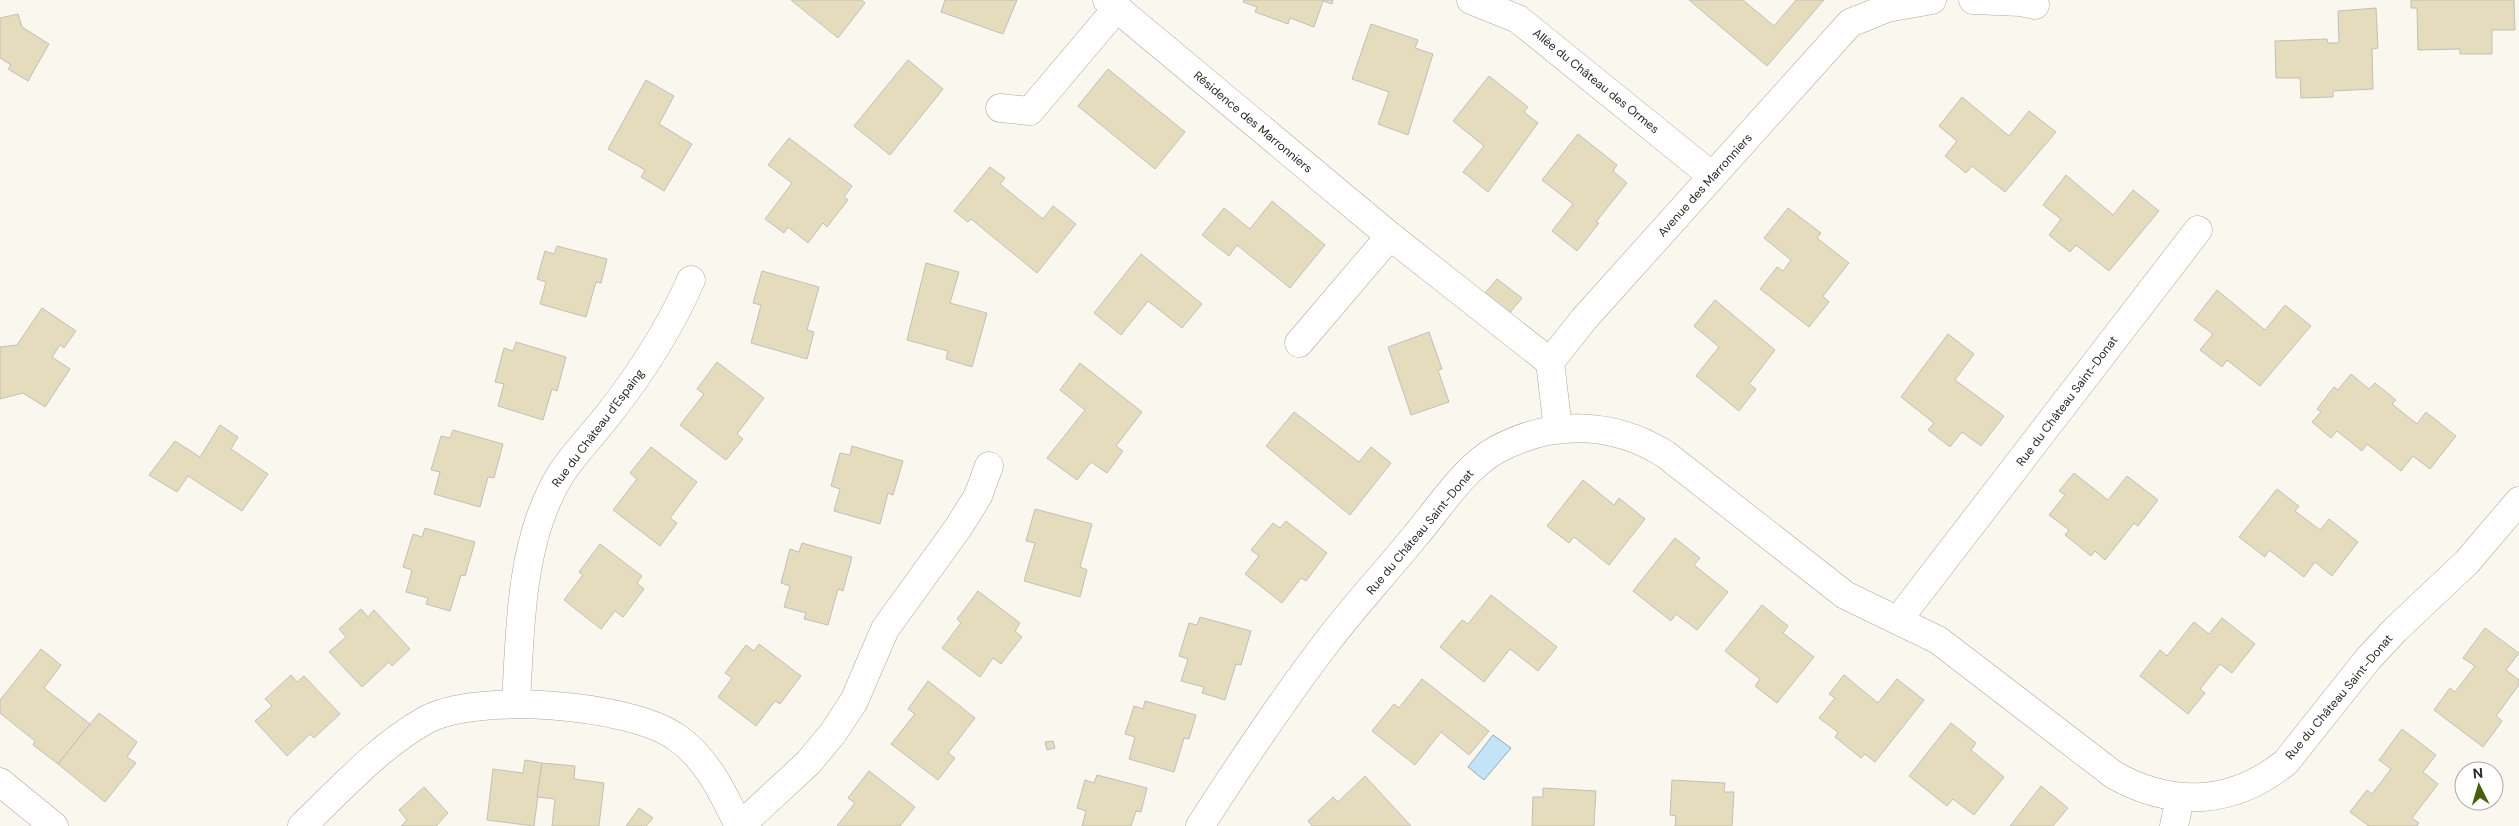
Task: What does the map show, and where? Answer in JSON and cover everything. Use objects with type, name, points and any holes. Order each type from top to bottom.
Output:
[{"type":"street","name":"Allée du Château des Ormes","points":[[1471,0],[1509,14],[1538,34],[1712,176]]},
{"type":"street","name":"Avenue des Marronniers","points":[[1550,362],[1584,319],[1850,23],[1887,8],[1932,0]]},
{"type":"street","points":[[1974,0],[2021,2],[2035,5]]},
{"type":"street","name":"Résidence des Marronniers","points":[[1000,108],[1030,111],[1112,4],[1390,236],[1550,362]]},
{"type":"street","name":"Rue du Château Saint-Donat","points":[[1898,620],[2198,230]]},
{"type":"street","points":[[1299,343],[1390,236]]},
{"type":"street","name":"Rue du Château d'Espaing","points":[[516,703],[529,558],[544,507],[554,485],[640,374],[677,311],[690,280]]},
{"type":"street","points":[[1550,362],[1558,429]]},
{"type":"street","name":"Rue du Château Saint-Donat","points":[[1200,826],[1282,702],[1328,641],[1462,480],[1494,451],[1532,434],[1558,429],[1610,430],[1647,442],[1665,454],[1845,595],[1938,640],[2114,775],[2134,787],[2180,798],[2203,798],[2249,786],[2271,774],[2286,762],[2368,659],[2395,630],[2467,562],[2519,501]]},
{"type":"street","points":[[302,826],[394,740],[427,719],[467,707],[516,703],[621,716],[651,723],[668,732],[677,737],[702,760],[720,786],[739,826],[809,762],[833,733],[854,701],[885,629],[958,528],[978,496],[989,466]]},
{"type":"street","points":[[0,782],[54,826]]},
{"type":"street","points":[[2174,826],[2180,798]]},
{"type":"water","points":[[1493,735],[1511,748],[1484,780],[1468,767]]},
{"type":"building","points":[[791,0],[862,0],[865,3],[838,38]]},
{"type":"building","points":[[945,0],[1017,0],[1003,34],[941,12]]},
{"type":"building","points":[[1244,0],[1333,0],[1332,4],[1323,1],[1314,27],[1290,18],[1288,24],[1255,12],[1257,7],[1243,2]]},
{"type":"building","points":[[1689,0],[1743,0],[1774,26],[1796,0],[1824,0],[1767,66]]},
{"type":"building","points":[[2411,0],[2514,0],[2515,30],[2492,30],[2492,54],[2460,54],[2460,49],[2418,50],[2417,8],[2411,8]]},
{"type":"building","points":[[2376,8],[2378,48],[2372,49],[2373,89],[2333,91],[2333,97],[2301,98],[2300,78],[2276,78],[2275,41],[2327,39],[2328,43],[2339,43],[2338,11]]},
{"type":"building","points":[[18,14],[22,27],[49,44],[28,81],[8,69],[11,65],[0,58],[0,18]]},
{"type":"building","points":[[1371,24],[1418,40],[1415,48],[1433,54],[1408,135],[1378,124],[1389,92],[1352,79]]},
{"type":"building","points":[[908,60],[943,89],[890,155],[854,126]]},
{"type":"building","points":[[1108,69],[1185,132],[1155,169],[1078,106]]},
{"type":"building","points":[[1489,76],[1528,107],[1524,112],[1538,123],[1488,192],[1463,172],[1484,146],[1453,121]]},
{"type":"building","points":[[646,80],[674,96],[659,124],[692,144],[664,191],[641,177],[645,170],[608,149]]},
{"type":"building","points":[[1962,97],[2009,136],[2029,111],[2056,132],[2005,192],[1972,166],[1966,173],[1945,156],[1957,141],[1939,126]]},
{"type":"building","points":[[1578,134],[1617,165],[1613,171],[1627,183],[1596,222],[1599,223],[1577,251],[1552,231],[1573,204],[1542,180]]},
{"type":"building","points":[[789,138],[852,186],[844,197],[848,200],[827,227],[823,223],[808,243],[788,227],[784,233],[765,219],[792,183],[768,165]]},
{"type":"building","points":[[990,167],[1005,178],[1000,184],[1043,219],[1053,206],[1076,224],[1037,273],[971,219],[968,222],[954,211]]},
{"type":"building","points":[[2066,175],[2113,215],[2133,190],[2159,211],[2109,271],[2076,245],[2070,252],[2049,235],[2061,219],[2043,205]]},
{"type":"building","points":[[1272,201],[1325,245],[1290,288],[1237,245],[1229,256],[1202,235],[1224,208],[1250,229]]},
{"type":"building","points":[[1788,208],[1821,233],[1817,238],[1849,263],[1823,296],[1829,302],[1809,327],[1760,289],[1777,267],[1783,271],[1791,260],[1764,238]]},
{"type":"building","points":[[557,246],[607,259],[601,283],[596,282],[586,317],[540,304],[546,282],[537,279],[545,251],[554,254]]},
{"type":"building","points":[[1141,254],[1202,304],[1182,328],[1148,301],[1121,335],[1094,313]]},
{"type":"building","points":[[926,263],[959,272],[950,303],[987,313],[972,367],[946,359],[948,351],[907,340]]},
{"type":"building","points":[[762,271],[819,287],[807,330],[814,332],[807,359],[751,343],[761,305],[753,303]]},
{"type":"building","points":[[1497,279],[1522,298],[1508,315],[1483,295]]},
{"type":"building","points":[[2217,290],[2265,330],[2285,305],[2311,326],[2260,386],[2227,360],[2222,367],[2200,350],[2213,334],[2194,320]]},
{"type":"building","points":[[1715,300],[1775,350],[1749,384],[1756,389],[1739,411],[1696,376],[1719,347],[1694,326]]},
{"type":"building","points":[[42,308],[76,331],[64,348],[60,345],[52,357],[70,369],[45,407],[23,393],[0,399],[0,347],[17,345]]},
{"type":"building","points":[[1429,332],[1442,369],[1438,370],[1449,402],[1411,415],[1388,347]]},
{"type":"building","points":[[1948,334],[1974,354],[1955,380],[2004,416],[1981,446],[1962,432],[1950,447],[1928,430],[1934,423],[1901,397]]},
{"type":"building","points":[[516,342],[566,357],[557,391],[552,389],[543,420],[498,406],[504,384],[495,382],[504,348],[513,351]]},
{"type":"building","points":[[717,362],[764,398],[737,434],[743,439],[726,460],[680,425],[704,394],[697,389]]},
{"type":"building","points":[[1080,363],[1142,412],[1116,446],[1123,451],[1107,473],[1091,462],[1077,480],[1047,458],[1085,410],[1060,390]]},
{"type":"building","points":[[2351,374],[2369,389],[2375,383],[2396,400],[2392,404],[2417,424],[2426,412],[2456,436],[2430,469],[2413,456],[2401,471],[2367,444],[2362,451],[2337,431],[2331,438],[2312,422],[2321,412],[2317,409],[2334,387],[2338,390]]},
{"type":"building","points":[[1294,412],[1359,462],[1371,447],[1391,463],[1350,515],[1266,446]]},
{"type":"building","points":[[220,425],[238,437],[231,449],[268,474],[242,511],[188,476],[177,492],[149,475],[175,441],[200,457]]},
{"type":"building","points":[[453,430],[503,444],[494,478],[488,477],[480,507],[434,494],[440,472],[431,470],[441,436],[450,438]]},
{"type":"building","points":[[852,446],[903,461],[893,495],[888,493],[880,524],[834,511],[840,489],[831,486],[840,453],[850,455]]},
{"type":"building","points":[[651,447],[697,482],[670,518],[677,523],[660,546],[613,510],[637,479],[630,473]]},
{"type":"building","points":[[2074,473],[2108,500],[2127,476],[2158,500],[2138,526],[2134,523],[2105,560],[2095,551],[2091,556],[2065,535],[2069,530],[2049,515],[2065,495],[2059,491]]},
{"type":"building","points":[[1583,480],[1614,505],[1619,498],[1645,519],[1609,565],[1574,537],[1569,543],[1547,526]]},
{"type":"building","points":[[2277,489],[2299,506],[2295,511],[2320,530],[2329,519],[2358,542],[2332,576],[2315,562],[2304,577],[2269,550],[2265,557],[2239,537]]},
{"type":"building","points":[[1035,509],[1092,524],[1080,567],[1087,570],[1080,597],[1024,581],[1035,543],[1026,541]]},
{"type":"building","points":[[1286,521],[1327,553],[1306,581],[1301,578],[1282,603],[1245,574],[1259,556],[1251,550],[1273,523],[1280,528]]},
{"type":"building","points":[[425,528],[475,542],[465,576],[461,575],[450,611],[426,604],[428,598],[406,592],[412,570],[403,567],[413,534],[422,537]]},
{"type":"building","points":[[1675,538],[1700,558],[1694,565],[1728,592],[1697,630],[1676,614],[1671,621],[1633,591]]},
{"type":"building","points":[[802,543],[852,557],[843,591],[838,589],[828,625],[804,619],[806,613],[784,607],[790,586],[781,583],[790,549],[799,552]]},
{"type":"building","points":[[600,544],[642,576],[637,583],[644,589],[623,617],[615,611],[601,629],[564,600],[583,575],[579,572]]},
{"type":"building","points":[[978,591],[1020,623],[1015,631],[1022,637],[1001,664],[993,658],[980,677],[942,648],[961,623],[957,619]]},
{"type":"building","points":[[1491,595],[1557,647],[1538,671],[1510,649],[1484,682],[1440,647],[1462,620],[1468,624]]},
{"type":"building","points":[[1762,605],[1788,626],[1783,633],[1814,657],[1777,703],[1755,686],[1760,679],[1725,651]]},
{"type":"building","points":[[361,609],[368,617],[374,610],[410,649],[392,666],[389,662],[362,687],[329,652],[346,637],[339,629]]},
{"type":"building","points":[[1200,617],[1251,631],[1241,665],[1236,664],[1225,700],[1202,693],[1204,687],[1181,681],[1188,659],[1179,656],[1189,623],[1197,625]]},
{"type":"building","points":[[2222,618],[2255,644],[2232,673],[2220,664],[2200,689],[2205,693],[2188,714],[2140,676],[2160,650],[2167,656],[2194,622],[2209,634]]},
{"type":"building","points":[[2485,628],[2519,653],[2506,670],[2519,680],[2519,685],[2496,716],[2502,721],[2483,747],[2434,710],[2450,688],[2455,692],[2475,666],[2463,658]]},
{"type":"building","points":[[759,644],[801,676],[780,704],[775,701],[756,726],[718,697],[732,678],[725,673],[746,645],[754,651]]},
{"type":"building","points":[[41,649],[61,665],[44,688],[90,724],[58,764],[33,745],[35,741],[0,713],[0,700]]},
{"type":"building","points":[[291,675],[297,682],[304,676],[340,714],[314,738],[310,734],[287,756],[255,721],[272,706],[265,699]]},
{"type":"building","points":[[1844,675],[1878,703],[1897,679],[1924,700],[1875,762],[1865,754],[1861,758],[1835,737],[1838,732],[1819,718],[1835,698],[1829,694]]},
{"type":"building","points":[[1422,679],[1489,731],[1469,755],[1441,732],[1415,765],[1372,731],[1394,704],[1399,708]]},
{"type":"building","points":[[928,681],[975,718],[948,753],[955,758],[938,780],[891,744],[915,714],[908,709]]},
{"type":"building","points":[[1145,701],[1196,715],[1189,739],[1184,738],[1174,772],[1129,759],[1135,737],[1125,734],[1134,706],[1143,709]]},
{"type":"building","points":[[99,713],[137,742],[127,757],[136,763],[105,802],[58,764]]},
{"type":"building","points":[[1951,723],[1976,743],[1971,750],[2004,777],[1974,815],[1953,799],[1947,806],[1909,776]]},
{"type":"building","points":[[2402,729],[2436,755],[2423,772],[2438,784],[2412,818],[2419,823],[2417,826],[2369,826],[2350,812],[2367,790],[2372,794],[2391,769],[2379,760]]},
{"type":"building","points":[[1053,741],[1055,748],[1047,750],[1045,742]]},
{"type":"building","points":[[525,760],[542,763],[534,826],[487,820],[493,769],[523,773]]},
{"type":"building","points":[[542,763],[575,766],[574,779],[604,783],[599,826],[552,826],[555,799],[537,797]]},
{"type":"building","points":[[869,771],[915,807],[900,826],[837,826],[855,803],[848,798]]},
{"type":"building","points":[[1097,775],[1147,788],[1141,812],[1136,811],[1131,826],[1082,826],[1086,811],[1077,808],[1085,780],[1094,783]]},
{"type":"building","points":[[1365,776],[1411,826],[1312,826],[1308,821],[1333,797],[1338,802]]},
{"type":"building","points":[[1672,780],[1725,783],[1724,792],[1734,792],[1732,826],[1675,826],[1676,816],[1670,815]]},
{"type":"building","points":[[2041,786],[2068,808],[2053,826],[2010,826]]},
{"type":"building","points":[[424,787],[448,813],[436,826],[401,826],[407,820],[399,810]]},
{"type":"building","points":[[1543,788],[1596,791],[1594,826],[1532,826],[1533,797],[1543,797]]},
{"type":"building","points":[[639,808],[653,818],[646,826],[626,826]]}]
